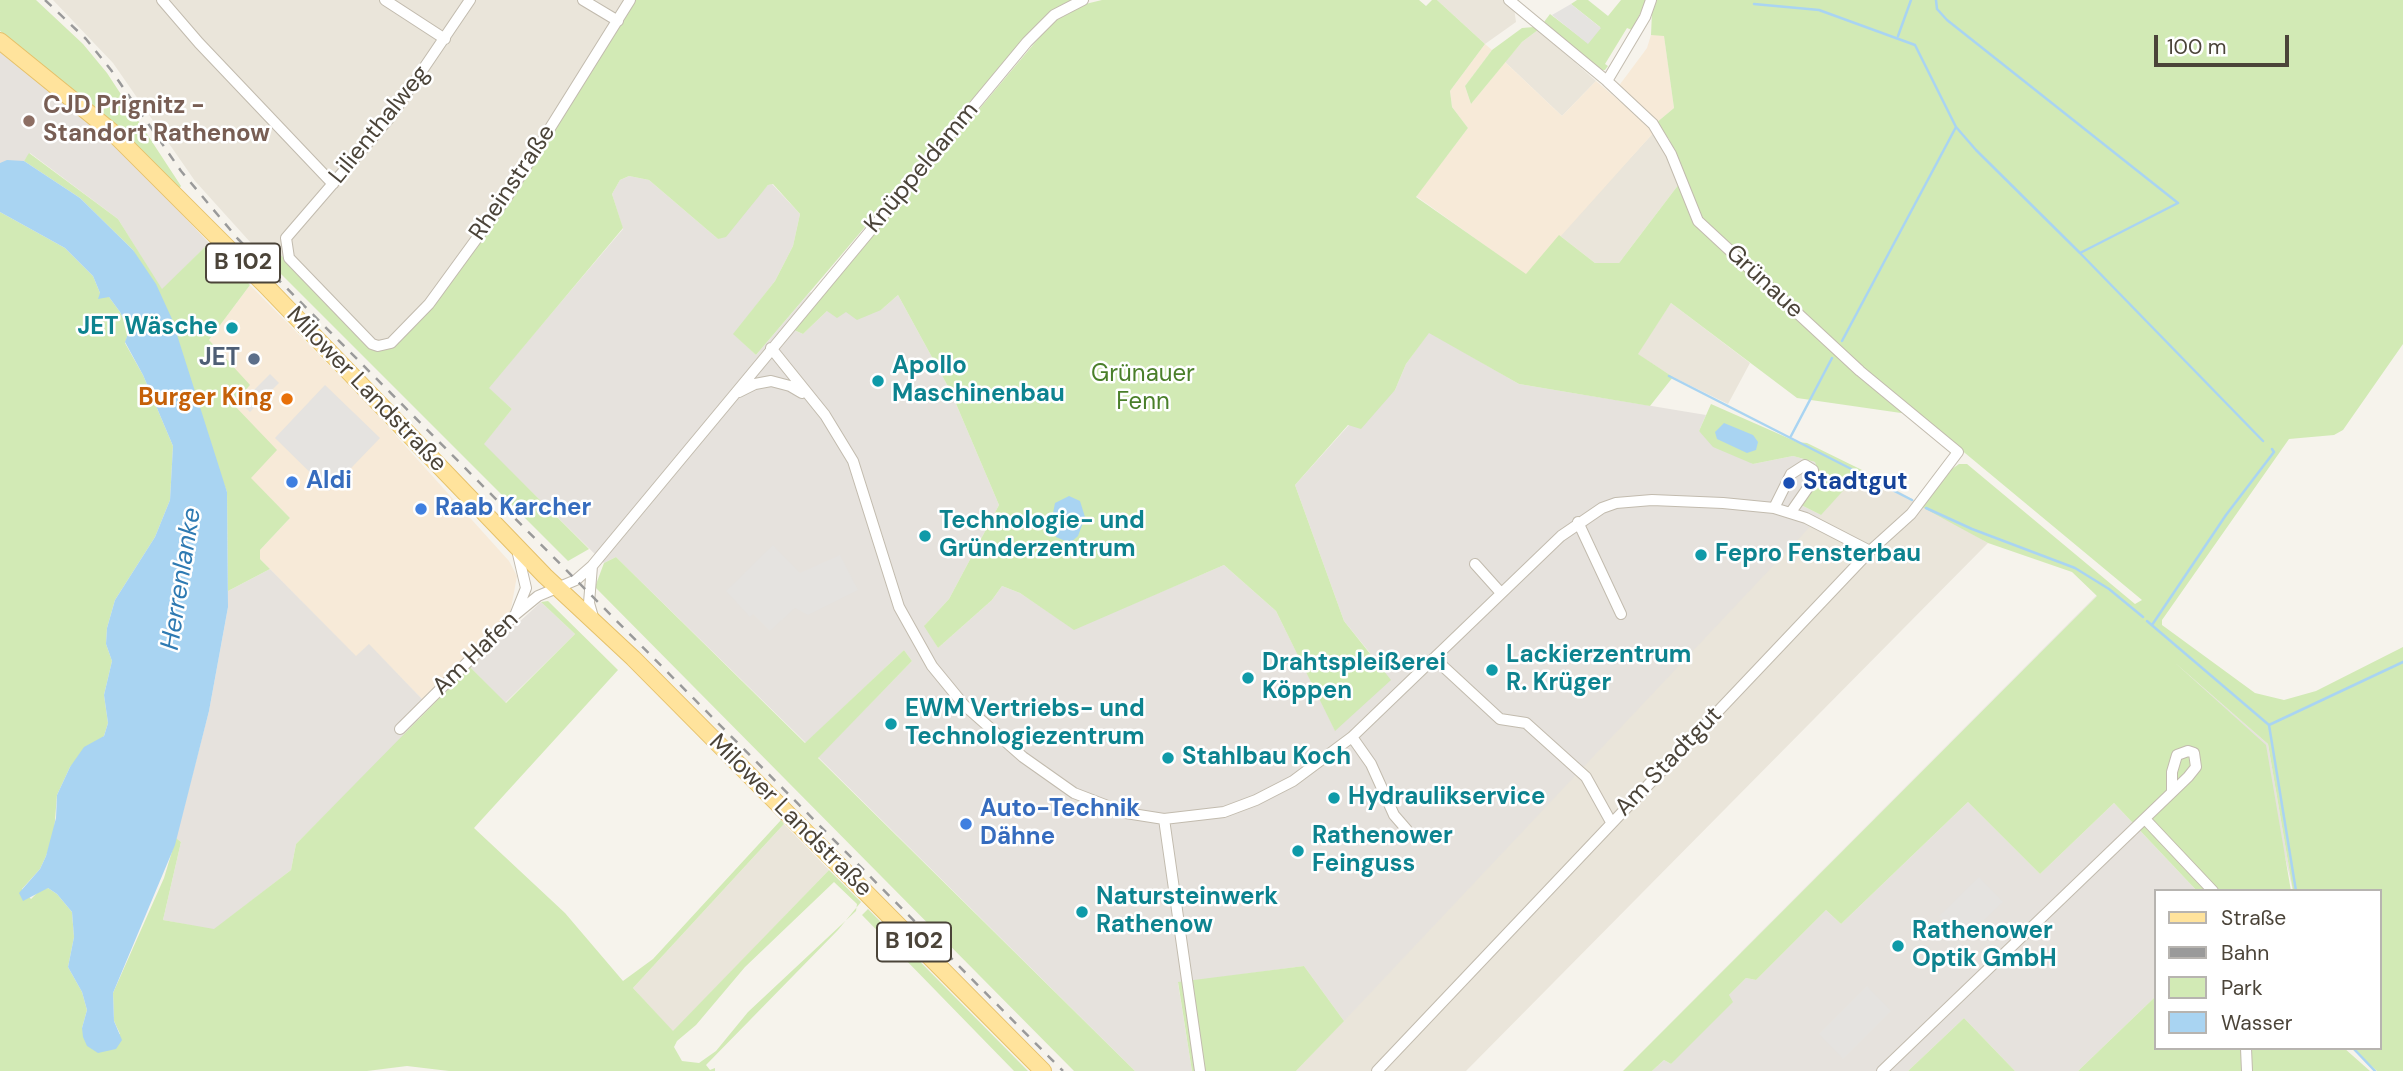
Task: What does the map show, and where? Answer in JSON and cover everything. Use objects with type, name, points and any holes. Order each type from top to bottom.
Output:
[{"type":"main road","name":"Milower Landstraße","points":[[0,41],[111,131],[556,587],[633,658],[1043,1071]]},
{"type":"street","points":[[162,0],[199,43],[334,184]]},
{"type":"street","points":[[385,0],[445,38]]},
{"type":"street","name":"Lilienthalweg","points":[[285,245],[289,231],[334,184],[392,115],[470,0]]},
{"type":"street","points":[[583,0],[618,21]]},
{"type":"street","name":"Rheinstraße","points":[[285,245],[289,258],[372,344],[378,346],[391,343],[437,293],[507,197],[630,0]]},
{"type":"street","name":"Knüppeldamm","points":[[771,348],[1027,42],[1054,15],[1083,0]]},
{"type":"street","name":"Grünaue","points":[[1509,0],[1607,81],[1653,124],[1663,138],[1698,221],[1860,371],[1958,452]]},
{"type":"street","points":[[1607,81],[1645,17],[1651,0]]},
{"type":"street","points":[[556,587],[576,580],[592,566],[771,348],[844,443],[857,470],[880,557],[899,607],[932,666],[953,693],[1017,753],[1074,793],[1126,813],[1164,818],[1224,811],[1256,800],[1293,781],[1352,737],[1578,522],[1602,508],[1631,501],[1723,503],[1774,508],[1791,512],[1870,551]]},
{"type":"street","points":[[731,397],[755,384],[771,381],[798,389],[816,405]]},
{"type":"street","name":"Am Stadtgut","points":[[1377,1071],[1870,551],[1911,514],[1958,452]]},
{"type":"street","points":[[1774,508],[1791,474],[1805,465],[1812,470],[1814,479],[1791,512]]},
{"type":"street","points":[[1578,522],[1621,614]]},
{"type":"street","name":"Milower Landstraße","points":[[514,543],[524,569],[526,588],[516,614]]},
{"type":"street","points":[[1475,564],[1501,593]]},
{"type":"street","points":[[592,566],[589,603],[595,624]]},
{"type":"street","name":"Am Hafen","points":[[400,729],[516,614],[538,596],[556,587]]},
{"type":"street","points":[[1434,658],[1500,719],[1526,723],[1586,777],[1611,822]]},
{"type":"street","points":[[1352,737],[1371,764],[1394,815],[1408,830]]},
{"type":"street","points":[[1882,1071],[2172,792]]},
{"type":"street","points":[[1164,818],[1200,1071]]},
{"type":"street","points":[[2144,819],[2211,889]]},
{"type":"street","points":[[2246,1050],[2247,1071]]},
{"type":"shaded area","points":[[53,0],[636,0],[508,200],[393,345],[385,350],[368,345],[269,244],[260,253],[195,181],[113,63]]},
{"type":"shaded area","points":[[1437,0],[1503,0],[1514,8],[1516,22],[1485,44]]},
{"type":"shaded area","points":[[1571,4],[1601,28],[1588,44],[1552,15]]},
{"type":"shaded area","points":[[1538,30],[1596,81],[1562,116],[1505,62],[1522,42]]},
{"type":"shaded area","points":[[1651,35],[1664,35],[1674,108],[1656,123],[1618,87],[1647,48]]},
{"type":"shaded area","points":[[1485,44],[1492,50],[1465,86],[1471,104],[1505,62],[1562,116],[1596,81],[1655,131],[1526,275],[1416,196],[1468,128],[1452,107],[1450,91]]},
{"type":"shaded area","points":[[0,48],[114,142],[209,243],[162,290],[118,219],[30,153],[24,161],[0,163]]},
{"type":"shaded area","points":[[1655,131],[1679,184],[1619,263],[1595,263],[1559,235]]},
{"type":"shaded area","points":[[629,176],[649,180],[718,239],[768,185],[772,184],[800,214],[793,246],[775,281],[734,334],[756,355],[810,292],[818,298],[794,330],[803,334],[827,311],[881,310],[898,295],[951,392],[999,505],[949,599],[925,625],[938,648],[992,600],[1002,586],[1020,593],[1074,629],[1224,565],[1276,611],[1335,730],[1370,653],[1344,621],[1295,485],[1349,425],[1395,390],[1406,364],[1429,332],[1519,384],[1706,415],[1699,431],[1753,464],[1793,456],[1815,462],[1820,479],[1801,505],[1821,515],[1344,1021],[1304,966],[1178,983],[1192,1071],[1135,1071],[818,757],[912,661],[904,650],[806,743],[616,557],[604,563],[483,444],[512,409],[488,388],[623,229],[612,194],[620,180]]},
{"type":"shaded area","points":[[250,285],[371,408],[509,561],[517,576],[510,614],[422,699],[369,645],[356,657],[260,559],[260,550],[290,518],[250,478],[233,404],[209,340]]},
{"type":"shaded area","points":[[1671,303],[1750,363],[1728,404],[1673,377],[1637,354]]},
{"type":"shaded area","points":[[270,374],[279,383],[250,412],[241,403]]},
{"type":"shaded area","points":[[325,385],[380,438],[329,491],[275,438]]},
{"type":"shaded area","points":[[1862,470],[1988,543],[1466,1071],[1296,1071]]},
{"type":"shaded area","points":[[773,545],[800,573],[840,555],[858,590],[808,615],[795,608],[770,631],[753,614],[750,617],[726,591]]},
{"type":"shaded area","points":[[270,569],[356,656],[369,644],[422,699],[418,722],[296,844],[291,870],[214,930],[163,920],[181,842],[176,838],[209,711],[228,607],[228,591]]},
{"type":"shaded area","points":[[2097,595],[2268,744],[2293,889],[2282,844],[2097,596],[1622,1071]]},
{"type":"shaded area","points":[[541,602],[575,634],[505,703],[470,667]]},
{"type":"shaded area","points":[[1968,802],[2040,874],[2114,803],[2195,889],[2154,889],[2154,998],[2078,1071],[2015,1071],[1964,1018],[1908,1071],[1652,1071],[1664,1060],[1671,1064],[1746,978],[1756,980],[1826,910],[1841,924]]},
{"type":"shaded area","points":[[784,824],[829,870],[673,1032],[633,988]]},
{"type":"shaded area","points":[[1979,877],[2003,902],[1963,940],[1939,916]]},
{"type":"shaded area","points":[[1867,986],[1891,1011],[1843,1059],[1819,1034]]},
{"type":"green space","points":[[0,0],[36,0],[83,44],[107,73],[181,186],[178,190],[121,128],[0,31]]},
{"type":"green space","points":[[636,0],[1072,0],[1053,11],[1025,39],[756,355],[733,334],[775,281],[793,246],[800,214],[773,184],[768,185],[726,237],[718,239],[649,180],[629,176],[620,180],[612,194],[623,228],[489,388],[512,409],[484,444],[589,549],[568,561],[260,253],[270,244],[368,345],[385,350],[393,345],[508,200]]},
{"type":"green space","name":"Grünauer Fenn","points":[[1102,0],[1419,0],[1426,6],[1432,0],[1437,0],[1485,44],[1450,91],[1452,107],[1468,128],[1416,197],[1526,274],[1559,235],[1595,263],[1619,263],[1679,184],[1695,222],[1908,414],[1797,398],[1671,303],[1638,354],[1673,377],[1650,406],[1519,384],[1429,333],[1406,364],[1395,390],[1361,429],[1348,425],[1295,485],[1344,621],[1391,680],[1335,731],[1276,611],[1224,565],[1074,630],[1020,593],[1002,586],[992,600],[938,648],[924,626],[949,599],[999,505],[951,392],[898,295],[881,310],[857,320],[846,312],[837,318],[827,311],[803,334],[794,330],[1048,27],[1073,7]]},
{"type":"green space","points":[[1577,0],[1588,0],[1608,16],[1621,0],[1647,0],[1632,30],[1627,28],[1605,64],[1608,66],[1605,70],[1600,70],[1544,22],[1550,14],[1588,43],[1600,27],[1571,4]]},
{"type":"green space","points":[[1657,0],[2403,0],[2403,344],[2343,430],[2334,435],[2289,439],[2162,620],[2162,625],[2255,693],[2284,700],[2316,691],[2403,647],[2403,1071],[2377,1071],[2353,1050],[2382,1050],[2382,889],[2293,889],[2268,744],[2174,662],[2266,745],[2291,889],[2195,889],[2114,803],[2040,874],[1968,802],[1841,924],[1826,910],[1756,980],[1746,978],[1729,995],[1733,1002],[1671,1064],[1664,1060],[1652,1071],[1623,1071],[2097,596],[2072,572],[1988,543],[1922,507],[1952,469],[1959,464],[1967,464],[2135,604],[2142,600],[1865,370],[1700,219],[1669,139],[1656,123],[1674,108],[1664,36],[1651,35],[1652,12]]},
{"type":"green space","points":[[1534,27],[1538,30],[1522,42],[1471,104],[1465,86],[1492,50],[1522,28]]},
{"type":"green space","points":[[29,153],[118,219],[162,289],[209,243],[250,285],[209,340],[250,385],[233,404],[277,450],[251,478],[290,518],[260,550],[260,559],[270,569],[228,591],[227,492],[133,250],[80,198],[24,161]]},
{"type":"green space","points":[[0,212],[65,248],[93,276],[100,293],[109,297],[129,331],[125,343],[143,375],[173,446],[170,500],[155,537],[115,600],[107,628],[106,644],[112,661],[104,695],[108,723],[104,736],[70,767],[57,795],[54,833],[46,856],[40,869],[22,889],[31,899],[41,889],[48,888],[57,894],[72,912],[74,937],[68,967],[82,992],[87,1010],[82,1028],[120,1034],[114,1021],[113,993],[164,878],[176,838],[181,842],[163,920],[214,929],[291,870],[296,844],[470,667],[506,703],[575,634],[541,602],[548,601],[618,670],[474,828],[565,913],[623,981],[653,959],[781,820],[784,824],[633,988],[673,1031],[829,870],[861,902],[857,907],[834,882],[745,967],[696,1025],[677,1041],[674,1047],[682,1061],[699,1063],[716,1051],[748,1012],[846,921],[706,1065],[710,1070],[715,1068],[715,1071],[449,1071],[407,1066],[367,1071],[0,1071]]},
{"type":"green space","points":[[1711,404],[1797,442],[1807,443],[1862,470],[1821,515],[1801,505],[1820,479],[1815,462],[1793,456],[1753,464],[1713,447],[1699,431]]},
{"type":"green space","points":[[616,557],[805,743],[904,650],[912,661],[818,758],[1135,1071],[1074,1071],[595,587],[604,563]]},
{"type":"green space","points":[[868,909],[1028,1071],[1014,1071],[862,915]]},
{"type":"green space","points":[[1304,966],[1344,1021],[1296,1071],[1192,1071],[1178,982]]},
{"type":"green space","points":[[2154,998],[2154,1050],[2346,1050],[2370,1071],[2078,1071]]},
{"type":"green space","points":[[1964,1018],[2015,1071],[1908,1071]]},
{"type":"water","name":"Herrenlanke","points":[[7,160],[24,161],[80,198],[133,250],[156,284],[172,319],[227,492],[228,607],[209,711],[175,845],[113,993],[114,1021],[122,1040],[116,1049],[98,1053],[87,1046],[83,1037],[82,1028],[87,1010],[82,992],[68,967],[74,937],[72,912],[57,894],[48,888],[23,901],[19,893],[40,869],[46,856],[56,818],[57,795],[70,767],[84,747],[104,736],[108,723],[104,695],[112,661],[106,644],[107,628],[115,600],[155,537],[170,500],[173,446],[143,375],[125,342],[129,331],[109,297],[98,299],[100,293],[93,276],[65,248],[0,212],[0,163]]},
{"type":"water","points":[[1724,423],[1753,435],[1758,442],[1756,450],[1747,453],[1717,439],[1715,432]]},
{"type":"water","points":[[1069,496],[1080,501],[1085,517],[1078,536],[1070,543],[1056,537],[1051,523],[1055,503]]},
{"type":"waterway","points":[[1898,36],[1911,0]]},
{"type":"waterway","points":[[1936,0],[1937,9],[1947,20],[2178,203],[2080,253],[2263,441]]},
{"type":"waterway","points":[[1754,4],[1819,10],[1915,45],[1956,127],[1842,341]]},
{"type":"waterway","points":[[1956,127],[2080,253]]},
{"type":"waterway","points":[[1791,436],[1832,358]]},
{"type":"waterway","points":[[1669,376],[1912,500]]},
{"type":"waterway","points":[[2152,625],[2226,515],[2274,452],[2272,449]]},
{"type":"waterway","points":[[1926,508],[1972,529],[2075,568],[2109,589],[2143,617]]},
{"type":"waterway","points":[[2147,621],[2269,725]]},
{"type":"waterway","points":[[2296,889],[2269,725],[2403,662]]},
{"type":"waterway","points":[[2355,1050],[2375,1071]]},
{"type":"railway","points":[[45,0],[86,39],[111,70],[181,171],[238,239],[1063,1071]]},
{"type":"place","name":"CJD Prignitz - Standort Rathenow","points":[[29,121]]},
{"type":"place","name":"JET Wäsche","points":[[232,328]]},
{"type":"place","name":"JET","points":[[254,359]]},
{"type":"place","name":"Apollo Maschinenbau","points":[[878,381]]},
{"type":"place","name":"Burger King","points":[[287,399]]},
{"type":"place","name":"Aldi","points":[[292,482]]},
{"type":"place","name":"Stadtgut","points":[[1789,483]]},
{"type":"place","name":"Raab Karcher","points":[[421,509]]},
{"type":"place","name":"Technologie- und Gründerzentrum","points":[[925,536]]},
{"type":"place","name":"Fepro Fensterbau","points":[[1701,555]]},
{"type":"place","name":"Lackierzentrum R. Krüger","points":[[1492,670]]},
{"type":"place","name":"Drahtspleißerei Köppen","points":[[1248,678]]},
{"type":"place","name":"EWM Vertriebs- und Technologiezentrum","points":[[891,724]]},
{"type":"place","name":"Stahlbau Koch","points":[[1168,758]]},
{"type":"place","name":"Hydraulikservice","points":[[1334,798]]},
{"type":"place","name":"Auto-Technik Dähne","points":[[966,824]]},
{"type":"place","name":"Rathenower Feinguss","points":[[1298,851]]},
{"type":"place","name":"Natursteinwerk Rathenow","points":[[1082,912]]},
{"type":"place","name":"Rathenower Optik GmbH","points":[[1898,946]]}]
